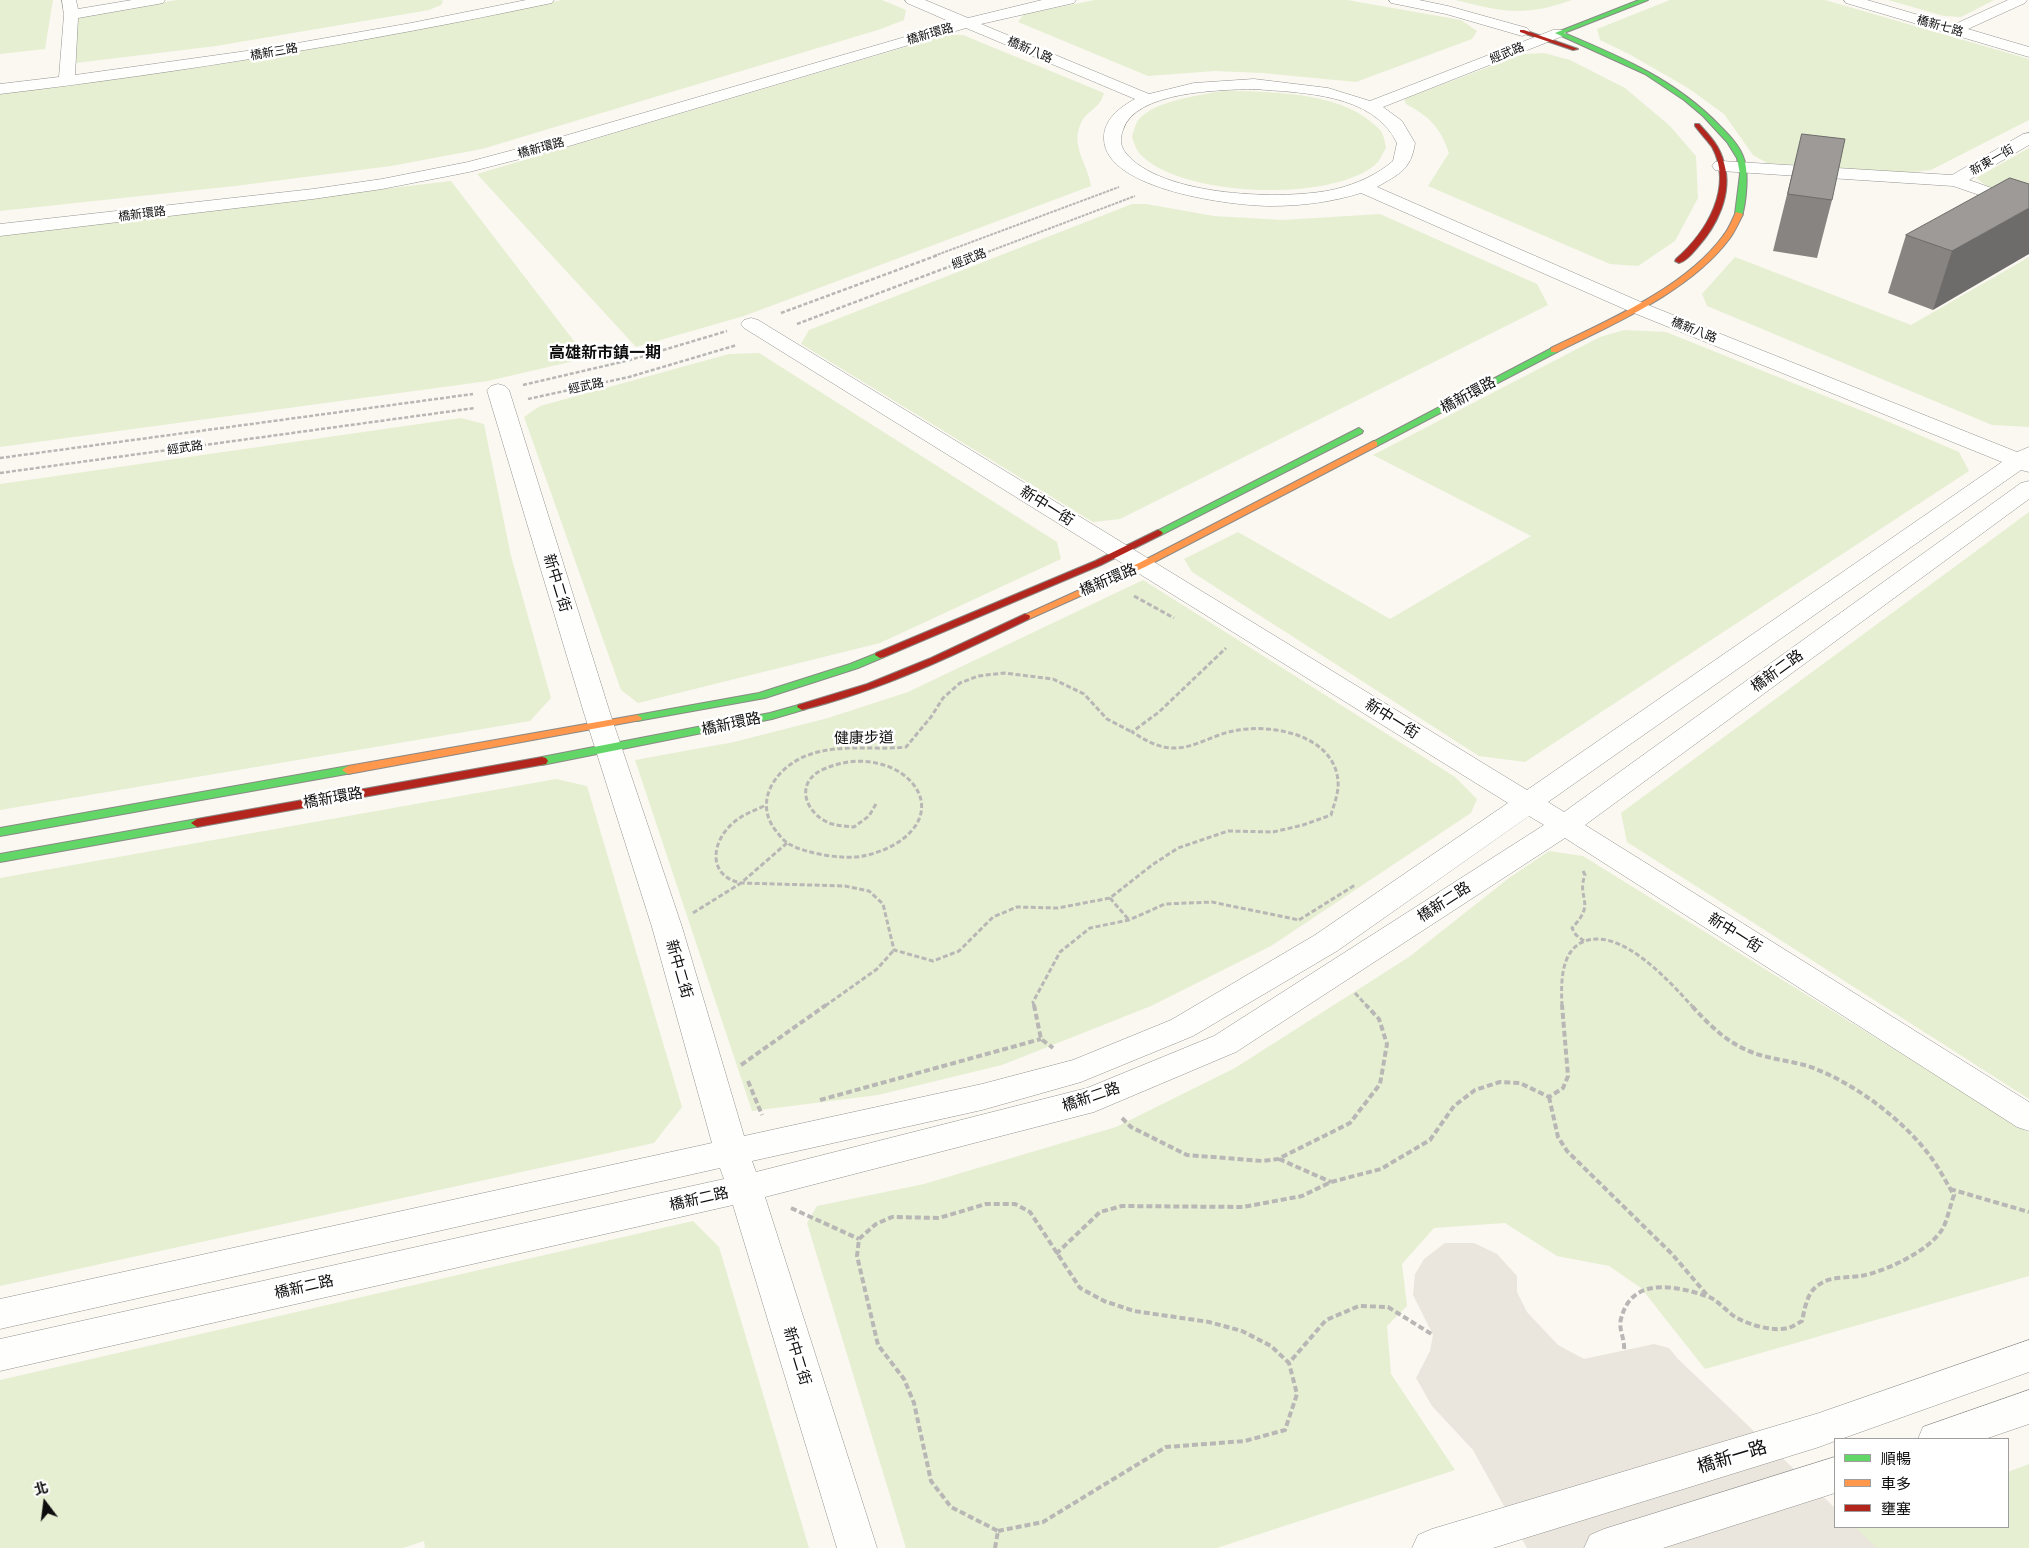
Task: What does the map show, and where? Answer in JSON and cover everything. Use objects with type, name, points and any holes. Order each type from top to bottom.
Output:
[{"type":"street","points":[[67,78],[70,7],[158,0]]},
{"type":"street","points":[[461,0],[480,11]]},
{"type":"street","name":"橋新三路","points":[[480,11],[516,0]]},
{"type":"street","name":"橋新三路","points":[[0,89],[67,78],[234,59],[546,0]]},
{"type":"street","name":"橋新八路","points":[[912,0],[968,18],[1166,93]]},
{"type":"street","name":"橋新八路","points":[[936,0],[968,18],[1148,99]]},
{"type":"street","name":"橋新環路","points":[[0,218],[373,176],[459,160],[544,139],[1029,0]]},
{"type":"street","name":"橋新環路","points":[[0,230],[313,194],[382,184],[469,167],[562,142],[968,18],[1069,0]]},
{"type":"street","name":"橋新環路","points":[[1396,0],[1448,10],[1540,32],[1649,84],[1671,99],[1690,117],[1715,150],[1721,166],[1722,192],[1716,215],[1704,237],[1687,256],[1671,266]]},
{"type":"street","name":"橋新環路","points":[[0,858],[606,737],[761,696],[854,666],[1132,558],[1706,261],[1724,242],[1738,216],[1743,168],[1736,148],[1706,114],[1687,98],[1635,65],[1540,32],[1434,0]]},
{"type":"street","name":"經武路","points":[[1487,44],[1540,32],[1645,0]]},
{"type":"street","name":"橋新七路","points":[[1851,0],[2029,44]]},
{"type":"street","name":"橋新七路","points":[[1876,0],[2029,52]]},
{"type":"street","points":[[1960,28],[2020,0]]},
{"type":"street","name":"經武路","points":[[1369,107],[1540,32]]},
{"type":"street","name":"橋新三路","points":[[0,82],[67,78]]},
{"type":"street","points":[[1254,84],[1302,88],[1345,98],[1369,107],[1395,124],[1406,143],[1402,162],[1371,183],[1332,195],[1291,200],[1247,200],[1204,194],[1148,177],[1124,161],[1112,144],[1113,127],[1125,112],[1148,99],[1166,93],[1207,86],[1254,84]]},
{"type":"street","points":[[1345,98],[1370,88]]},
{"type":"street","name":"新東一街","points":[[1955,181],[2029,138]]},
{"type":"street","points":[[1721,166],[1955,181],[2029,207]]},
{"type":"street","name":"橋新八路","points":[[1371,183],[1628,300],[2027,463]]},
{"type":"street","name":"新中一街","points":[[760,330],[1576,832],[2029,1118]]},
{"type":"street","name":"新中二街","points":[[500,397],[596,713],[606,737],[667,927],[732,1152],[746,1188],[856,1548]]},
{"type":"street","name":"橋新環路","points":[[0,832],[606,737],[772,716],[871,686],[935,660],[1056,602],[1368,426]]},
{"type":"street","name":"橋新二路","points":[[0,1314],[982,1097],[1081,1070],[1182,1028],[1335,936],[2027,463]]},
{"type":"street","name":"橋新二路","points":[[0,1355],[746,1188],[996,1125],[1101,1096],[1225,1044],[1337,973],[1576,832],[2027,463]]},
{"type":"street","name":"橋新一路","points":[[1432,1548],[1820,1430],[2029,1356]]},
{"type":"street","points":[[1940,1438],[2029,1407]]},
{"type":"street","points":[[1604,1548],[1834,1475]]},
{"type":"path","name":"經武路","points":[[0,458],[500,397],[630,360],[760,330],[1127,184]]},
{"type":"path","name":"經武路","points":[[0,473],[629,377],[1135,196]]},
{"type":"path","points":[[1127,592],[1177,620]]},
{"type":"path","points":[[894,950],[932,961],[959,951],[993,917],[1017,907],[1058,908],[1110,898],[1152,865],[1178,848],[1228,831],[1273,832],[1303,825],[1331,815],[1338,794],[1337,772],[1320,747],[1296,733],[1268,729],[1243,729],[1221,733],[1192,747],[1174,748],[1153,746],[1132,732],[1158,712],[1228,647],[1220,642]]},
{"type":"path","name":"健康步道","points":[[876,804],[869,816],[854,827],[833,825],[810,810],[805,801],[804,789],[810,778],[820,770],[839,764],[857,760],[879,762],[894,768],[906,776],[923,798],[924,810],[920,823],[907,836],[889,847],[866,855],[846,859],[825,856],[787,843],[770,827],[764,806],[768,786],[782,769],[800,759],[834,748],[856,747],[887,750],[906,748],[931,717],[943,698],[960,683],[978,676],[1004,673],[1053,679],[1084,694],[1107,719],[1132,732]]},
{"type":"path","points":[[764,806],[738,818],[723,833],[714,851],[718,867],[726,879],[741,883],[845,886],[869,891],[883,904],[894,950]]},
{"type":"path","points":[[1576,832],[1581,866],[1586,875],[1581,885],[1587,900],[1586,911],[1572,928],[1576,935],[1584,941]]},
{"type":"path","points":[[667,927],[741,883],[787,843]]},
{"type":"path","points":[[1298,920],[1357,883]]},
{"type":"path","points":[[1110,898],[1129,920]]},
{"type":"path","points":[[1081,1070],[1041,1039],[1033,1002],[1060,952],[1090,928],[1129,920],[1165,904],[1212,902],[1298,920],[1335,936]]},
{"type":"path","points":[[1599,939],[1618,944],[1643,959],[1673,984],[1714,1031],[1736,1046],[1767,1057],[1812,1067],[1828,1073],[1875,1104],[1902,1126],[1930,1154],[1954,1195],[1942,1230],[1911,1257],[1874,1272],[1832,1278],[1818,1284],[1805,1302],[1802,1321],[1788,1328],[1767,1328],[1737,1318],[1708,1296],[1672,1254],[1567,1151],[1558,1137],[1549,1097],[1559,1092],[1567,1081],[1568,1064],[1562,983],[1565,963],[1576,945],[1584,941],[1599,939]]},
{"type":"path","points":[[772,1113],[762,1116],[740,1064],[877,968],[894,950]]},
{"type":"path","points":[[1101,1096],[1131,1127],[1187,1155],[1263,1161],[1278,1159],[1350,1123],[1380,1084],[1387,1044],[1379,1019],[1337,973]]},
{"type":"path","points":[[810,1103],[1041,1039]]},
{"type":"path","points":[[1056,1254],[1100,1212],[1122,1206],[1243,1207],[1302,1196],[1331,1182],[1381,1169],[1430,1140],[1454,1106],[1475,1090],[1500,1082],[1520,1083],[1549,1097]]},
{"type":"path","points":[[1278,1159],[1331,1182]]},
{"type":"path","points":[[746,1188],[859,1239]]},
{"type":"path","points":[[1950,1189],[2029,1212]]},
{"type":"path","points":[[986,1204],[1015,1204],[1030,1212],[1056,1254],[1080,1288],[1104,1301],[1134,1311],[1209,1322],[1242,1331],[1271,1346],[1289,1363],[1297,1394],[1285,1430],[1245,1441],[1166,1447],[1043,1522],[998,1531],[951,1507],[931,1481],[914,1403],[904,1379],[878,1345],[857,1256],[859,1239],[876,1224],[892,1217],[939,1218],[986,1204]]},
{"type":"path","points":[[1624,1349],[1625,1342],[1620,1321],[1629,1300],[1645,1288],[1670,1287],[1708,1296]]},
{"type":"path","points":[[1289,1363],[1326,1320],[1359,1306],[1388,1307],[1433,1335]]},
{"type":"path","points":[[995,1548],[998,1531]]},
{"type":"green space","points":[[0,0],[53,0],[45,49],[0,54]]},
{"type":"green space","points":[[177,0],[443,1],[441,5],[429,10],[216,46],[76,63],[77,19],[86,15]]},
{"type":"green space","points":[[562,0],[882,0],[906,10],[904,20],[881,29],[482,149],[391,166],[235,186],[0,211],[0,92],[209,66],[287,54]]},
{"type":"green space","points":[[1095,0],[1347,0],[1461,20],[1477,31],[1472,39],[1356,82],[1262,73],[1215,71],[1148,76],[1018,22],[1024,14]]},
{"type":"green space","points":[[1455,0],[1572,0],[1540,9],[1514,11]]},
{"type":"green space","points":[[1670,0],[1825,0],[2029,59],[2029,120],[1931,170],[1903,173],[1767,163],[1753,155],[1724,114],[1688,88],[1629,54],[1600,40],[1597,29]]},
{"type":"green space","points":[[1888,0],[1994,0],[1961,17],[1944,16]]},
{"type":"green space","points":[[946,35],[963,35],[1104,93],[1099,103],[1083,119],[1078,131],[1079,147],[1091,186],[744,316],[636,347],[477,174]]},
{"type":"green space","points":[[1544,53],[1570,60],[1625,88],[1670,126],[1696,156],[1698,198],[1675,241],[1638,266],[1610,264],[1428,186],[1449,153],[1438,129],[1422,113],[1406,104],[1404,99],[1523,54]]},
{"type":"green space","points":[[1223,91],[1301,95],[1340,104],[1357,112],[1377,127],[1383,135],[1386,148],[1376,164],[1355,177],[1326,185],[1292,189],[1256,190],[1220,186],[1187,179],[1160,168],[1140,154],[1132,137],[1137,122],[1144,115],[1164,104],[1177,100]]},
{"type":"green space","points":[[2029,148],[2029,202],[1988,187],[1976,178]]},
{"type":"green space","points":[[451,181],[587,358],[488,381],[0,447],[0,234]]},
{"type":"green space","points":[[1132,204],[1146,204],[1214,216],[1283,220],[1380,214],[1537,284],[1548,305],[1120,519],[1093,522],[801,344],[809,330]]},
{"type":"green space","points":[[1735,257],[1911,325],[2029,257],[2029,427],[1992,425],[1707,306],[1702,294]]},
{"type":"green space","points":[[1624,330],[1666,332],[1875,416],[1959,452],[1969,471],[1525,762],[1479,756],[1192,572],[1184,559],[1238,532],[1390,619],[1531,536],[1373,455],[1600,337]]},
{"type":"green space","points":[[759,353],[1057,542],[1061,559],[880,643],[638,703],[621,690],[524,417],[540,406],[729,354]]},
{"type":"green space","points":[[461,418],[484,424],[511,556],[551,698],[530,721],[0,810],[0,484]]},
{"type":"green space","points":[[2029,512],[2029,1099],[1627,842],[1621,813]]},
{"type":"green space","points":[[1143,580],[1455,777],[1477,799],[1471,813],[1271,946],[1151,1006],[1002,1065],[878,1095],[752,1111],[635,760],[734,742],[828,718],[908,692]]},
{"type":"green space","points":[[556,779],[587,786],[682,1107],[654,1143],[0,1286],[0,878]]},
{"type":"green space","points":[[1549,851],[1583,856],[2029,1133],[2029,1276],[1705,1369],[1641,1288],[1609,1266],[1557,1256],[1505,1223],[1434,1228],[1402,1264],[1407,1306],[1387,1326],[1391,1374],[1455,1470],[1217,1548],[906,1548],[807,1223],[817,1206],[924,1184],[1116,1127],[1235,1068],[1409,957],[1509,878]]},
{"type":"green space","points":[[693,1221],[719,1247],[809,1548],[425,1548],[424,1541],[403,1548],[0,1548],[0,1380]]},
{"type":"green space","points":[[2029,1464],[2029,1548],[1789,1548],[1847,1528],[2009,1528],[2009,1472]]},
{"type":"shaded area","points":[[1445,1243],[1474,1243],[1497,1254],[1517,1276],[1517,1292],[1527,1312],[1558,1345],[1584,1359],[1654,1344],[1669,1348],[1678,1359],[1834,1507],[1834,1528],[1856,1528],[1877,1548],[1527,1548],[1473,1450],[1432,1406],[1416,1378],[1430,1351],[1433,1335],[1413,1295],[1415,1274],[1424,1259]]},
{"type":"building","points":[[1802,134],[1845,139],[1832,200],[1788,194]]},
{"type":"building","points":[[2010,178],[2029,184],[2029,208],[1952,251],[1906,235]]},
{"type":"traffic: fast","points":[[1558,33],[1645,0]]},
{"type":"traffic: fast","points":[[1558,33],[1604,52],[1647,73],[1686,98],[1705,114],[1730,141],[1741,158],[1743,174],[1739,214]]},
{"type":"traffic: fast","points":[[1374,444],[1554,350]]},
{"type":"traffic: fast","points":[[1158,533],[1359,431]]},
{"type":"traffic: fast","points":[[637,718],[761,696],[854,666],[880,655]]},
{"type":"traffic: fast","points":[[542,761],[772,716],[802,707]]},
{"type":"traffic: fast","points":[[0,832],[348,770]]},
{"type":"traffic: fast","points":[[0,858],[197,823]]},
{"type":"traffic: slow","points":[[1554,350],[1631,311],[1686,276],[1709,257],[1727,236],[1739,214]]},
{"type":"traffic: slow","points":[[1025,617],[1142,565],[1374,444]]},
{"type":"traffic: slow","points":[[348,770],[637,718]]},
{"type":"traffic: jam","points":[[1522,31],[1575,49]]},
{"type":"traffic: jam","points":[[1679,261],[1701,239],[1717,211],[1722,196],[1723,180],[1716,149],[1697,125]]},
{"type":"traffic: jam","points":[[880,655],[1098,563],[1158,533]]},
{"type":"traffic: jam","points":[[802,707],[871,686],[935,660],[1025,617]]},
{"type":"traffic: jam","points":[[197,823],[542,761]]},
{"type":"district","name":"高雄新市鎮一期","points":[[605,353]]}]
